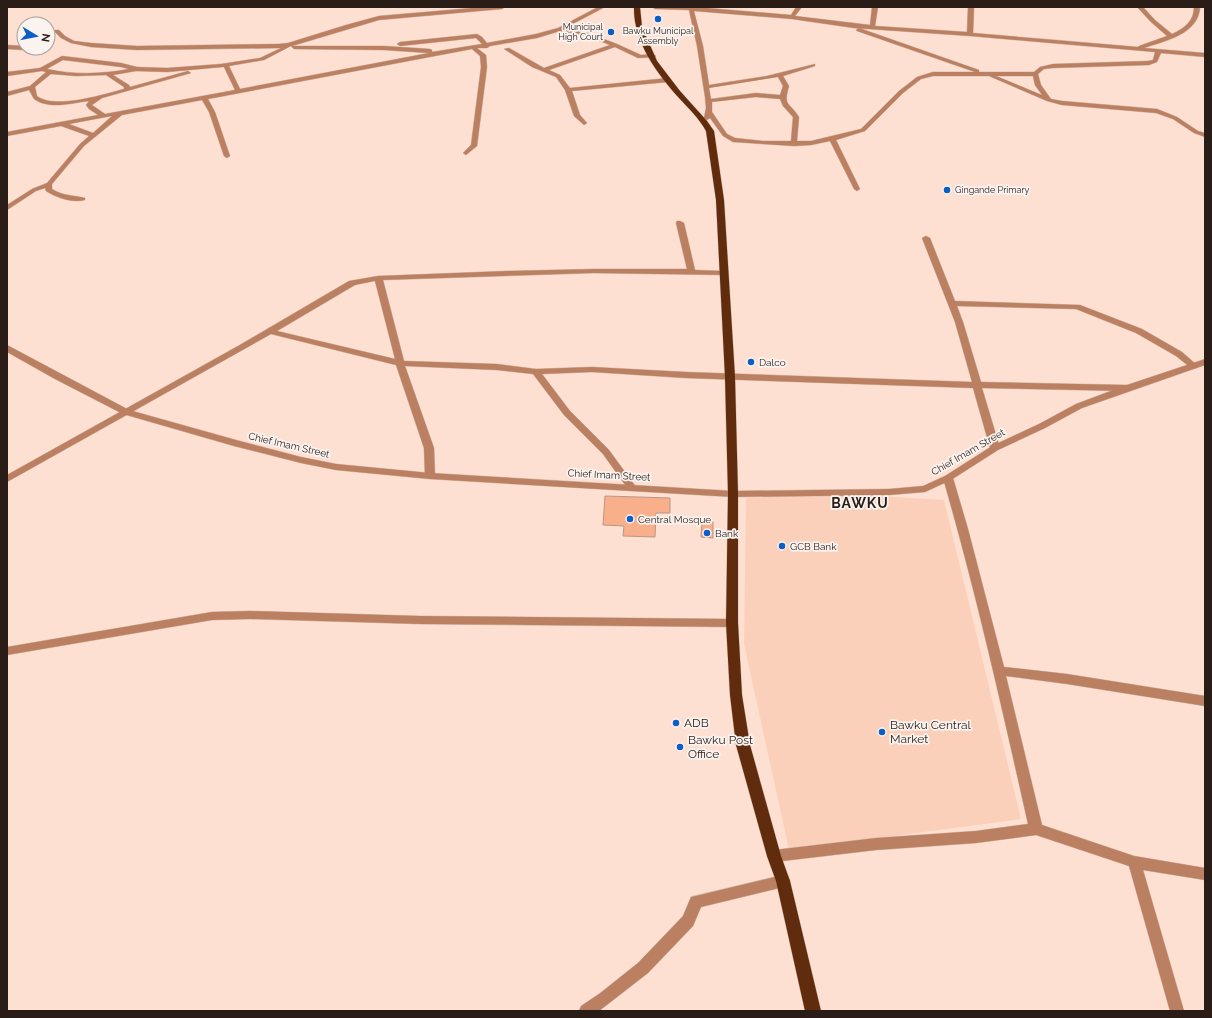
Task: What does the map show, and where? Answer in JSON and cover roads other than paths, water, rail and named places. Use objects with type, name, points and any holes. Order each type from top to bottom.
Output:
[{"type":"highway","points":[[637,7],[636,16],[639,26],[653,56],[668,80],[707,118],[710,131],[720,200],[730,377],[733,494],[732,623],[736,695],[743,745],[774,856],[783,881],[813,1011]]},
{"type":"street","points":[[32,87],[33,95],[37,99],[46,103],[100,97],[192,72],[262,59],[288,46],[388,14],[502,7]]},
{"type":"street","points":[[7,134],[507,42],[560,29],[602,7]]},
{"type":"street","points":[[655,7],[691,8],[792,17],[872,28],[970,34],[1205,55]]},
{"type":"street","points":[[751,7],[753,10],[751,14]]},
{"type":"street","points":[[792,17],[799,7]]},
{"type":"street","points":[[872,28],[874,7]]},
{"type":"street","points":[[970,34],[972,7]]},
{"type":"street","points":[[1140,7],[1153,21],[1171,36]]},
{"type":"street","points":[[1137,49],[1171,36],[1192,25],[1198,12],[1196,7]]},
{"type":"street","points":[[691,8],[692,22],[700,44],[709,101],[707,118],[725,135],[733,140],[745,142],[794,144],[832,139],[863,130],[901,92],[919,78],[933,74],[1035,74],[1042,68],[1048,66],[1153,62],[1159,50]]},
{"type":"street","points":[[854,26],[859,30],[986,74],[1049,100],[1062,103],[1158,111],[1175,118],[1196,132],[1205,135]]},
{"type":"street","points":[[560,29],[586,34],[615,45],[640,57],[653,56]]},
{"type":"street","points":[[57,31],[63,37],[73,42],[91,46],[175,48],[288,46],[384,48],[442,53]]},
{"type":"street","points":[[384,48],[402,44],[477,36],[488,46],[507,49],[558,76],[568,90],[578,116],[584,123]]},
{"type":"street","points":[[507,42],[507,49]]},
{"type":"street","points":[[545,70],[615,45]]},
{"type":"street","points":[[466,153],[474,146],[484,67],[483,55],[474,48]]},
{"type":"street","points":[[41,70],[62,58],[122,65],[137,69]]},
{"type":"street","points":[[706,88],[779,75],[812,65]]},
{"type":"street","points":[[7,74],[41,70],[50,72],[108,74],[137,69],[167,70],[224,66]]},
{"type":"street","points":[[224,66],[238,92]]},
{"type":"street","points":[[7,94],[32,87],[50,72]]},
{"type":"street","points":[[108,74],[127,86],[127,90]]},
{"type":"street","points":[[1035,74],[1038,85],[1049,100]]},
{"type":"street","points":[[779,75],[786,87],[782,97],[783,102],[796,117],[794,144]]},
{"type":"street","points":[[568,90],[668,80]]},
{"type":"street","points":[[738,82],[740,96]]},
{"type":"street","points":[[709,101],[740,96],[765,95],[782,97]]},
{"type":"street","points":[[100,97],[92,101],[89,105],[91,108],[104,116]]},
{"type":"street","points":[[204,97],[212,112],[227,156]]},
{"type":"street","points":[[7,208],[11,202],[49,184],[82,145],[120,113]]},
{"type":"street","points":[[61,123],[94,135]]},
{"type":"street","points":[[832,139],[857,189]]},
{"type":"street","points":[[49,184],[48,190],[52,193],[73,199],[83,199]]},
{"type":"street","points":[[680,223],[691,271]]},
{"type":"street","points":[[926,238],[959,322],[995,448]]},
{"type":"street","points":[[7,480],[352,283],[362,280],[378,278],[588,271],[691,271],[723,273]]},
{"type":"street","points":[[378,278],[390,324],[396,337],[400,363],[423,427],[428,448],[430,476]]},
{"type":"street","points":[[952,303],[1077,308],[1139,331],[1179,354],[1194,366]]},
{"type":"street","points":[[268,331],[400,363],[497,367],[536,372],[572,370],[730,377],[1127,388]]},
{"type":"street","name":"Chief Imam Street","points":[[7,348],[58,377],[126,412],[234,443],[301,460],[336,467],[430,476],[733,494],[889,492],[925,489],[948,478],[995,448],[1042,426],[1079,406],[1205,362]]},
{"type":"street","points":[[536,372],[567,413],[606,452],[631,487]]},
{"type":"street","points":[[948,478],[963,529],[999,670],[1036,829]]},
{"type":"street","points":[[7,651],[212,616],[258,615],[412,620],[732,623]]},
{"type":"street","points":[[999,670],[1067,679],[1205,701]]},
{"type":"street","points":[[774,856],[876,844],[976,837],[1036,829],[1134,862],[1205,874]]},
{"type":"street","points":[[1134,862],[1177,1011]]},
{"type":"street","points":[[586,1011],[604,999],[643,968],[688,921],[696,902],[783,881]]},
{"type":"place","name":"Bawku Municipal Assembly","points":[[658,19]]},
{"type":"place","name":"Municipal High Court","points":[[611,32]]},
{"type":"place","name":"Gingande Primary","points":[[947,190]]},
{"type":"place","name":"Dalco","points":[[751,362]]},
{"type":"place","name":"Central Mosque","points":[[630,519]]},
{"type":"place","name":"Bank","points":[[707,533]]},
{"type":"place","name":"GCB Bank","points":[[782,546]]},
{"type":"place","name":"ADB","points":[[676,723]]},
{"type":"place","name":"Bawku Central Market","points":[[882,732]]},
{"type":"place","name":"Bawku Post Office","points":[[680,747]]},
{"type":"district","name":"BAWKU","points":[[860,503]]}]
